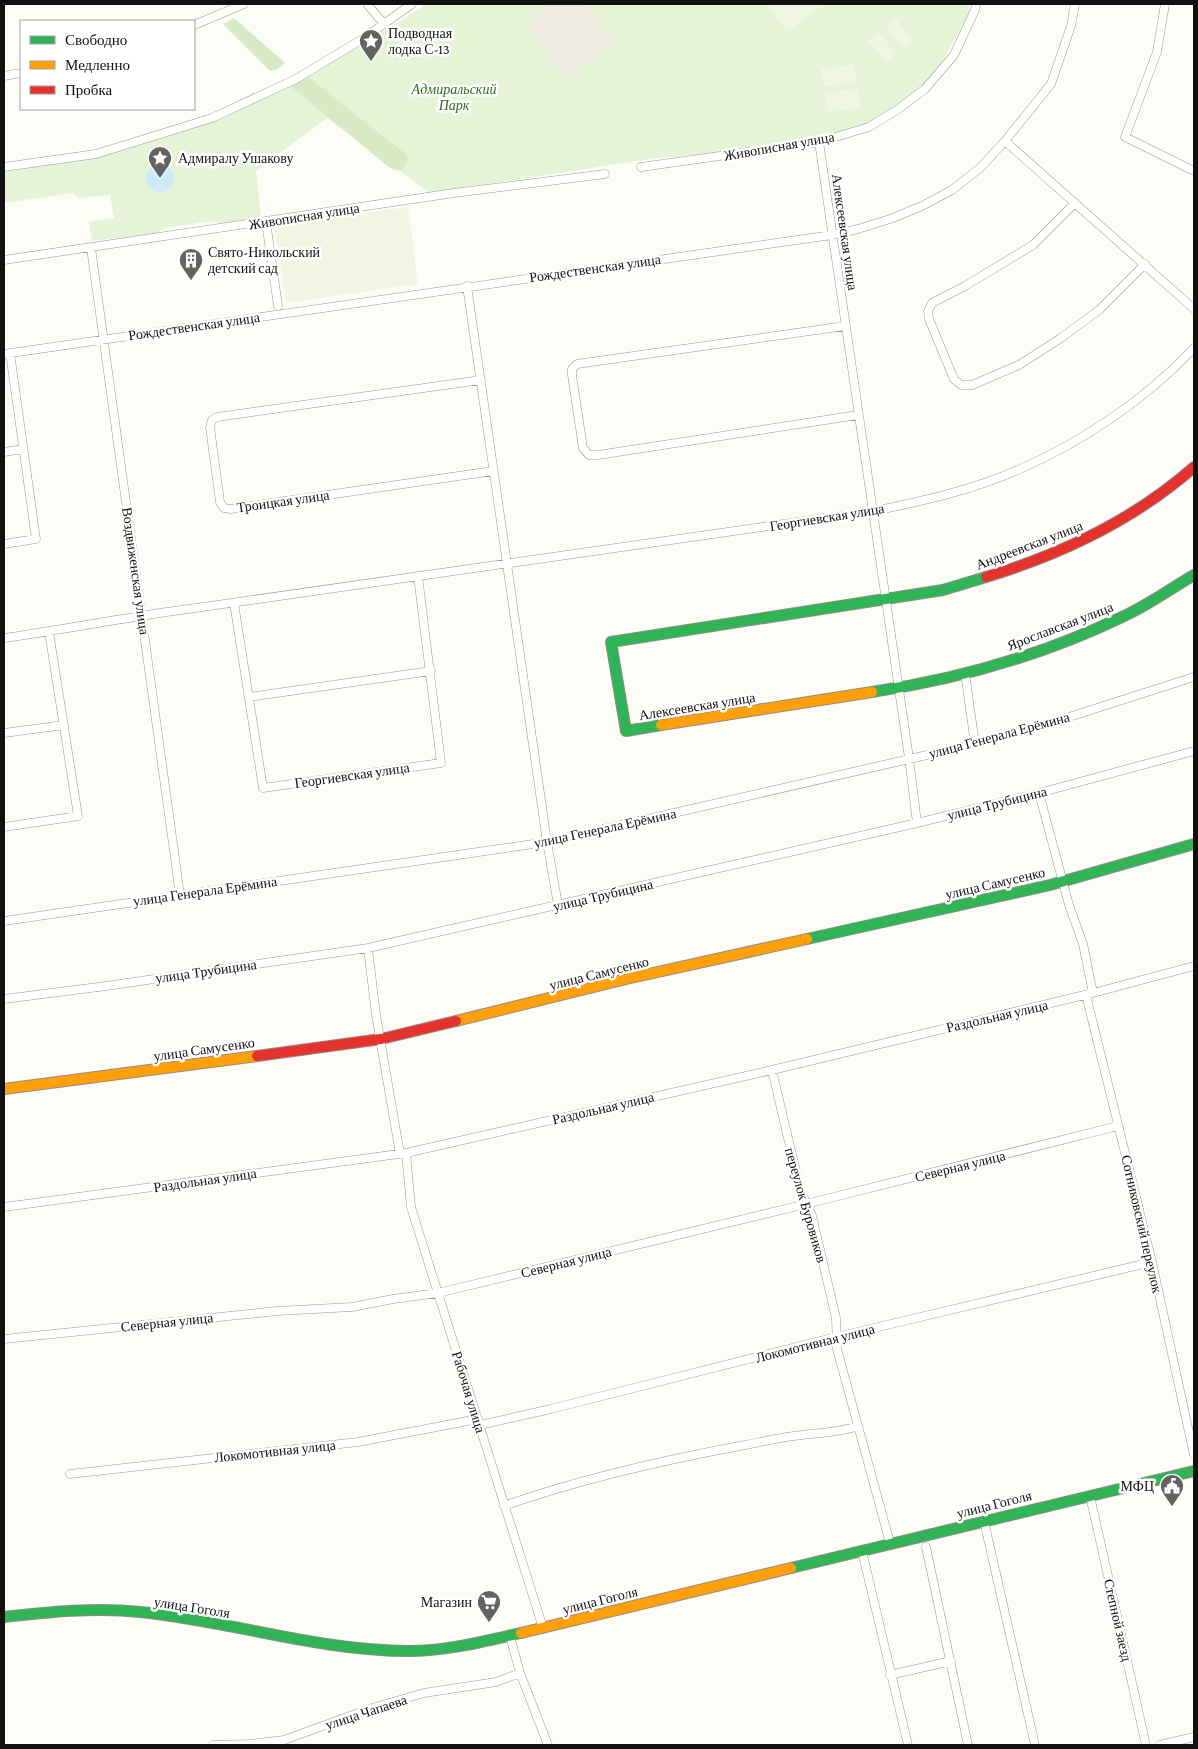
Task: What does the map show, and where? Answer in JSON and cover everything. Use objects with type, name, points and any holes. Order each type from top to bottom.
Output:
[{"type":"street","points":[[195,25],[244,4]]},
{"type":"street","points":[[367,4],[384,24]]},
{"type":"street","points":[[4,167],[96,154],[212,118],[296,79],[384,24],[412,4]]},
{"type":"street","name":"Живописная улица","points":[[641,167],[819,142],[869,128],[925,89],[954,55],[976,4]]},
{"type":"street","name":"Рождественская улица","points":[[7,354],[832,234],[858,229],[890,219],[952,190],[980,168],[1006,141],[1051,84],[1071,26],[1075,4]]},
{"type":"street","points":[[1165,4],[1158,52],[1125,137],[1194,171]]},
{"type":"street","points":[[4,76],[20,73]]},
{"type":"street","points":[[1006,141],[1194,309]]},
{"type":"street","name":"Алексеевская улица","points":[[819,142],[858,415],[874,511],[917,823]]},
{"type":"street","name":"Живописная улица","points":[[4,260],[454,193],[605,174]]},
{"type":"street","points":[[1075,203],[1033,245],[965,286],[932,303],[928,311],[929,319],[954,379],[961,385],[972,385],[1019,365],[1061,338],[1099,310],[1145,264]]},
{"type":"street","points":[[266,222],[278,306]]},
{"type":"street","name":"Воздвиженская улица","points":[[91,248],[180,895]]},
{"type":"street","points":[[467,286],[547,842],[558,905]]},
{"type":"street","points":[[845,326],[577,364],[572,369],[572,375],[583,448],[589,454],[608,453],[858,415]]},
{"type":"street","name":"Георгиевская улица","points":[[4,638],[142,616],[874,511],[919,502],[976,485],[1020,469],[1069,445],[1144,395],[1194,348]]},
{"type":"street","points":[[4,544],[36,539],[7,354]]},
{"type":"street","name":"Троицкая улица","points":[[481,380],[217,417],[212,420],[210,427],[219,492],[224,508],[231,509],[493,471]]},
{"type":"street","points":[[4,452],[23,449]]},
{"type":"street","name":"Андреевская улица","points":[[885,600],[943,590],[1009,570],[1062,550],[1112,526],[1178,481],[1194,467]]},
{"type":"street","name":"Ярославская улица","points":[[899,688],[965,674],[1036,653],[1123,617],[1194,575]]},
{"type":"street","name":"Георгиевская улица","points":[[234,603],[263,788],[413,767],[441,762],[418,576]]},
{"type":"street","name":"Алексеевская улица","points":[[885,600],[611,642],[626,731],[899,688]]},
{"type":"street","points":[[4,827],[78,816],[49,632]]},
{"type":"street","points":[[250,698],[430,671]]},
{"type":"street","points":[[965,674],[975,744]]},
{"type":"street","name":"улица Генерала Ерёмина","points":[[4,921],[547,842],[975,744],[1069,717],[1194,677]]},
{"type":"street","points":[[4,733],[64,725]]},
{"type":"street","name":"улица Трубицина","points":[[4,999],[368,948],[917,823],[1039,793],[1194,751]]},
{"type":"street","name":"Сотниковский переулок","points":[[1039,793],[1069,905],[1082,944],[1090,994],[1118,1126],[1152,1262],[1194,1455]]},
{"type":"street","name":"улица Самусенко","points":[[4,1089],[381,1039],[626,980],[1063,881],[1194,844]]},
{"type":"street","name":"Рабочая улица","points":[[368,948],[381,1039],[411,1206],[543,1628]]},
{"type":"street","name":"Раздольная улица","points":[[4,1206],[403,1154],[772,1070],[1090,994],[1194,966]]},
{"type":"street","name":"переулок Буровиков","points":[[772,1070],[800,1189],[812,1216],[834,1309],[837,1349],[890,1544]]},
{"type":"street","name":"Северная улица","points":[[4,1339],[277,1311],[352,1307],[438,1293],[1118,1126]]},
{"type":"street","name":"Локомотивная улица","points":[[70,1474],[358,1442],[550,1409],[836,1337],[1152,1262]]},
{"type":"street","points":[[504,1506],[544,1492],[638,1468],[753,1443],[792,1436],[847,1430],[858,1426]]},
{"type":"street","name":"улица Гоголя","points":[[4,1618],[70,1610],[139,1612],[372,1650],[411,1651],[442,1648],[510,1636],[1194,1471]]},
{"type":"street","name":"Степной заезд","points":[[1090,1496],[1146,1745]]},
{"type":"street","points":[[984,1521],[1035,1745]]},
{"type":"street","points":[[926,1547],[968,1745]]},
{"type":"street","points":[[862,1551],[908,1745]]},
{"type":"street","points":[[510,1636],[520,1674],[548,1745]]},
{"type":"street","points":[[890,1675],[951,1661]]},
{"type":"street","name":"улица Чапаева","points":[[213,1745],[249,1744],[284,1740],[372,1708],[424,1693],[496,1682],[520,1674]]},
{"type":"street","points":[[1160,1745],[1194,1737]]},
{"type":"green space","name":"Адмиральский Парк","points":[[426,4],[970,4],[969,13],[943,61],[919,91],[875,121],[823,139],[726,152],[649,159],[430,193],[327,118],[256,171],[261,217],[259,218],[222,223],[212,221],[166,228],[156,233],[92,241],[89,222],[114,218],[110,195],[79,198],[73,193],[4,203],[4,171],[94,158],[212,120],[287,86],[409,16]]},
{"type":"green space","points":[[766,4],[825,4],[787,32]]},
{"type":"green space","points":[[234,18],[285,63],[276,70],[270,71],[223,24]]},
{"type":"green space","points":[[896,19],[913,41],[903,48],[886,26]]},
{"type":"green space","points":[[878,32],[896,54],[886,62],[868,40]]},
{"type":"green space","points":[[854,64],[857,82],[824,87],[821,69]]},
{"type":"green space","points":[[307,76],[407,155],[407,163],[402,171],[390,168],[290,86]]},
{"type":"green space","points":[[858,88],[861,107],[828,112],[825,94]]},
{"type":"green space","points":[[408,207],[418,284],[286,303],[274,225]]},
{"type":"shaded area","points":[[543,4],[548,4],[551,7],[556,4],[584,4],[614,43],[567,79],[526,26],[548,10]]},
{"type":"water","points":[[160,164],[170,168],[174,178],[170,188],[160,192],[150,188],[146,178],[150,168]]},
{"type":"traffic: fast","points":[[872,692],[968,673],[1062,643],[1131,613],[1194,575]]},
{"type":"traffic: fast","points":[[661,725],[626,731],[611,642],[943,590],[986,577]]},
{"type":"traffic: fast","points":[[807,939],[1050,885],[1194,844]]},
{"type":"traffic: fast","points":[[791,1568],[1194,1471]]},
{"type":"traffic: fast","points":[[4,1617],[72,1611],[140,1612],[174,1616],[308,1641],[375,1650],[423,1651],[521,1633]]},
{"type":"traffic: slow","points":[[661,725],[872,692]]},
{"type":"traffic: slow","points":[[456,1021],[626,979],[807,939]]},
{"type":"traffic: slow","points":[[4,1089],[257,1056]]},
{"type":"traffic: slow","points":[[521,1633],[791,1568]]},
{"type":"traffic: jam","points":[[986,577],[1042,558],[1096,533],[1147,503],[1194,467]]},
{"type":"traffic: jam","points":[[257,1056],[381,1039],[456,1021]]},
{"type":"place","name":"Подводная лодка С-13","points":[[371,62]]},
{"type":"place","name":"Адмиралу Ушакову","points":[[160,179]]},
{"type":"place","name":"Свято-Никольский детский сад","points":[[191,281]]},
{"type":"place","name":"МФЦ","points":[[1172,1507]]},
{"type":"place","name":"Магазин","points":[[489,1623]]}]
